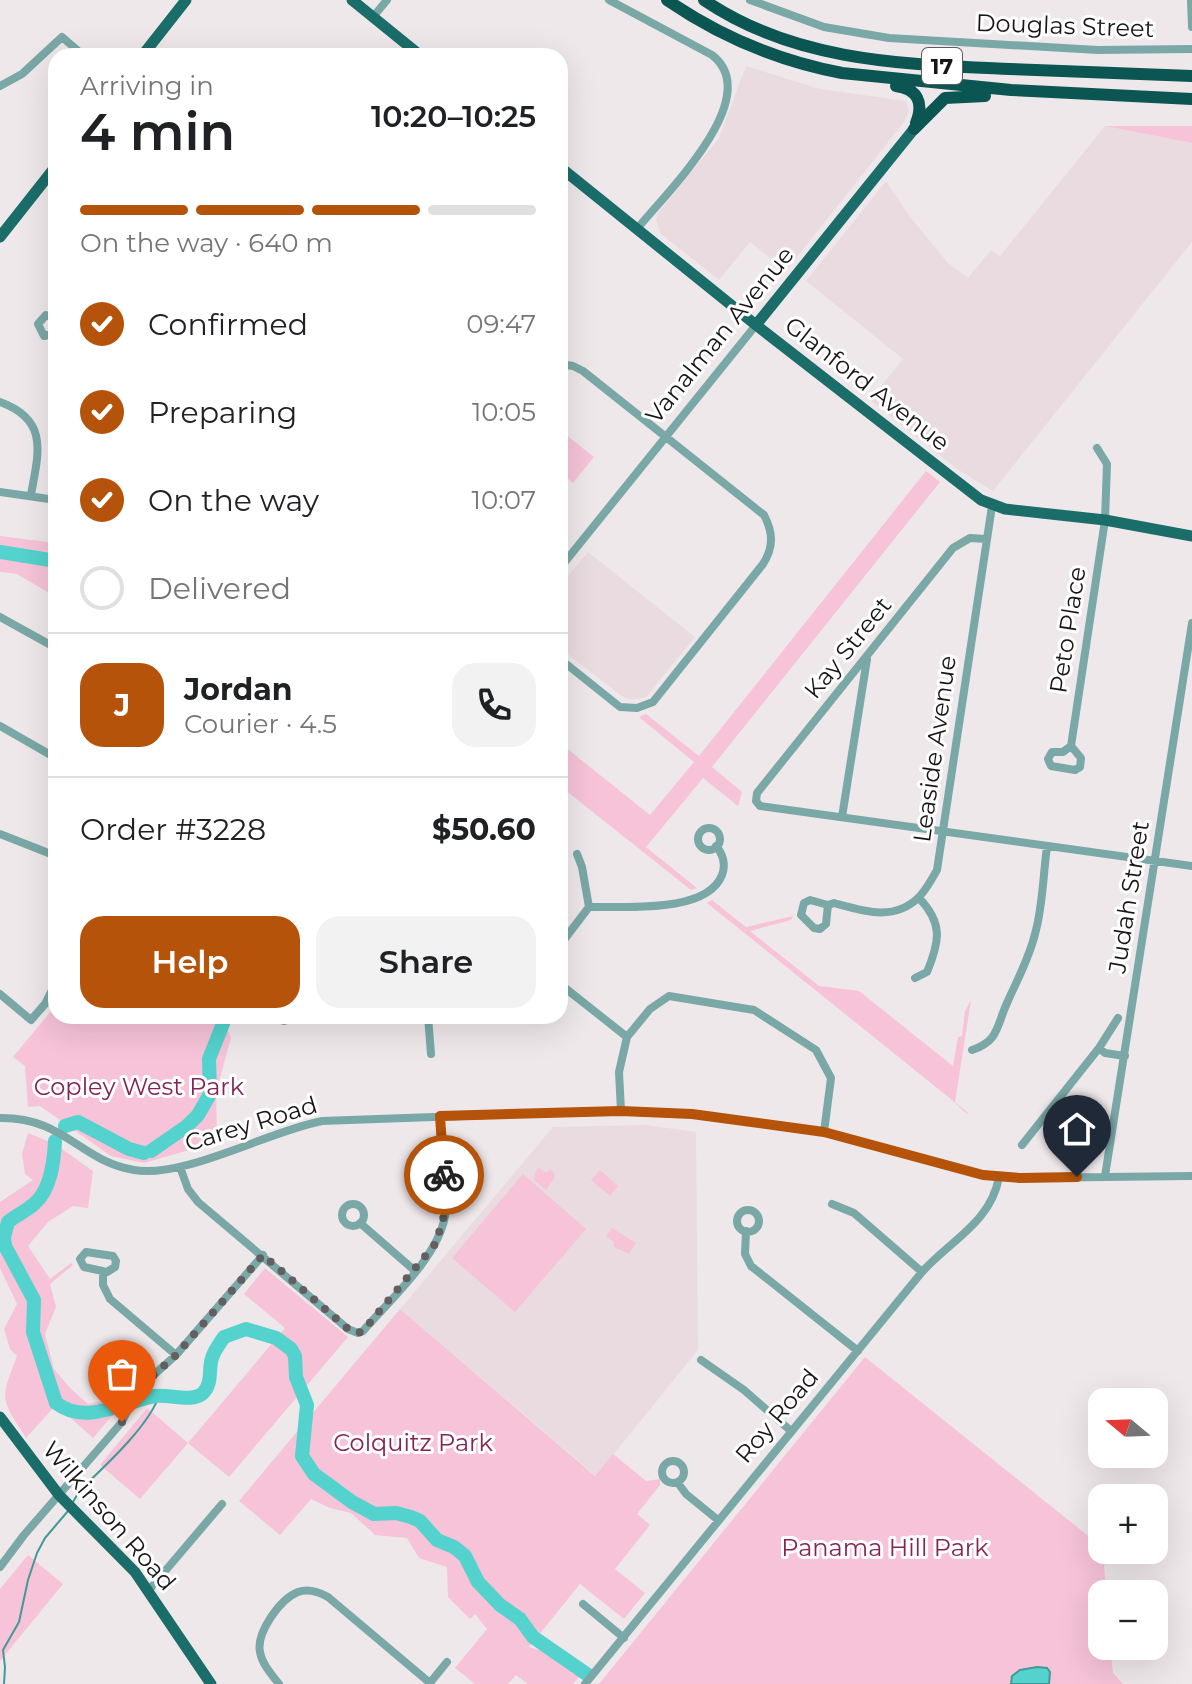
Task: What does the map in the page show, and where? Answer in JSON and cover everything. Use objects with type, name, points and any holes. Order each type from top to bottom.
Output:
[{"type":"highway","name":"17","points":[[667,0],[722,34],[789,61],[856,75],[1011,90],[1192,99]]},
{"type":"highway","name":"17","points":[[704,0],[780,39],[854,57],[920,65],[1192,76]]},
{"type":"highway","points":[[722,34],[750,52],[794,68],[852,81],[906,87],[915,93],[921,110],[914,129]]},
{"type":"highway","points":[[914,129],[937,103],[955,96],[1192,105]]},
{"type":"main road","points":[[352,0],[411,48]]},
{"type":"main road","points":[[148,48],[184,1]]},
{"type":"main road","name":"Vanalman Avenue","points":[[756,325],[914,129]]},
{"type":"main road","name":"Glanford Avenue","points":[[568,173],[970,493],[992,506],[1105,520],[1192,536]]},
{"type":"main road","points":[[0,237],[48,176]]},
{"type":"main road","name":"Wilkinson Road","points":[[0,1417],[59,1495],[149,1590],[211,1684]]},
{"type":"street","points":[[373,17],[387,0]]},
{"type":"street","points":[[609,0],[712,55],[723,66],[730,82],[727,99],[711,139],[637,229]]},
{"type":"street","name":"Douglas Street","points":[[750,0],[824,27],[889,38],[1098,50],[1192,49]]},
{"type":"street","points":[[1191,0],[1192,27]]},
{"type":"street","points":[[50,48],[62,37],[75,48]]},
{"type":"street","points":[[0,86],[22,74],[48,50]]},
{"type":"street","points":[[48,317],[42,317],[38,324],[40,333],[48,335]]},
{"type":"street","name":"Vanalman Avenue","points":[[568,558],[756,325]]},
{"type":"street","points":[[568,365],[583,371],[764,515],[772,535],[769,555],[653,702],[637,708],[620,707],[568,665]]},
{"type":"street","points":[[0,402],[24,415],[34,425],[38,438],[31,495]]},
{"type":"street","name":"Peto Place","points":[[1071,746],[1105,520],[1107,464],[1097,448]]},
{"type":"street","points":[[0,492],[48,498]]},
{"type":"street","name":"Leaside Avenue","points":[[919,898],[937,870],[944,833],[992,506]]},
{"type":"street","name":"Kay Street","points":[[842,817],[760,806],[756,801],[757,793],[953,548],[970,538],[986,539]]},
{"type":"street","points":[[0,617],[48,644]]},
{"type":"street","name":"Judah Street","points":[[1105,1176],[1192,623]]},
{"type":"street","points":[[867,658],[842,817],[1192,866]]},
{"type":"street","points":[[0,726],[48,753]]},
{"type":"street","points":[[0,834],[48,853]]},
{"type":"street","points":[[589,907],[693,901],[710,890],[722,876],[724,860],[716,846]]},
{"type":"street","points":[[972,1050],[987,1045],[995,1035],[1006,1004],[1025,967],[1036,932],[1047,847]]},
{"type":"street","points":[[568,935],[589,907],[577,854]]},
{"type":"street","points":[[828,905],[834,903],[866,913],[885,913],[919,898],[932,911],[938,928],[934,955],[927,972],[915,978]]},
{"type":"street","points":[[568,990],[627,1037]]},
{"type":"street","points":[[0,994],[31,1020],[48,998]]},
{"type":"street","points":[[621,1111],[619,1072],[627,1037],[650,1009],[669,996],[754,1010],[816,1050],[831,1078],[824,1132]]},
{"type":"street","points":[[1022,1145],[1099,1048],[1118,1018]]},
{"type":"street","points":[[429,1024],[431,1054]]},
{"type":"street","points":[[1099,1048],[1105,1053],[1125,1056]]},
{"type":"street","name":"Carey Road","points":[[0,1118],[44,1124],[104,1161],[126,1169],[148,1172],[180,1167],[307,1124],[341,1120],[621,1111],[692,1114],[824,1132],[958,1170],[999,1177],[1192,1176]]},
{"type":"street","points":[[180,1167],[188,1189],[198,1202],[348,1329],[358,1333],[363,1331],[436,1243],[445,1212],[440,1116]]},
{"type":"street","name":"Roy Road","points":[[585,1684],[922,1272],[978,1221],[990,1203],[999,1177]]},
{"type":"street","points":[[832,1204],[854,1213],[922,1272]]},
{"type":"street","points":[[360,1223],[414,1270]]},
{"type":"street","points":[[746,1231],[745,1254],[751,1266],[858,1351]]},
{"type":"street","points":[[0,1567],[122,1422],[132,1399],[144,1383],[176,1355],[263,1255]]},
{"type":"street","points":[[103,1271],[103,1285],[110,1299],[176,1355]]},
{"type":"street","points":[[701,1360],[744,1390],[791,1431]]},
{"type":"street","points":[[678,1483],[686,1494],[718,1520]]},
{"type":"street","points":[[149,1590],[222,1504]]},
{"type":"street","points":[[279,1684],[260,1655],[261,1633],[286,1601],[298,1592],[311,1591],[328,1597],[429,1684],[447,1662]]},
{"type":"street","points":[[583,1604],[624,1638]]},
{"type":"shaded area","points":[[746,66],[820,89],[906,101],[909,111],[905,121],[786,271],[750,242],[719,280],[660,233],[656,220],[658,213],[719,138]]},
{"type":"shaded area","points":[[1105,126],[1192,143],[1192,242],[993,491],[957,469],[870,400],[903,359],[806,281],[886,181],[948,263],[968,278],[991,250],[1000,256]]},
{"type":"shaded area","points":[[588,552],[695,637],[646,697],[633,700],[623,697],[568,654],[568,576]]},
{"type":"shaded area","points":[[646,1125],[696,1132],[698,1350],[596,1476],[400,1309],[553,1127]]},
{"type":"green space","points":[[1105,126],[1192,126],[1192,143]]},
{"type":"green space","points":[[568,436],[594,457],[573,483],[568,479]]},
{"type":"green space","points":[[926,471],[940,482],[712,767],[742,792],[738,806],[703,778],[646,847],[697,888],[691,890],[568,792],[568,749],[650,815],[694,762],[639,717],[646,714],[699,756]]},
{"type":"green space","points":[[0,536],[48,542],[48,592],[17,574],[0,572]]},
{"type":"green space","points":[[712,900],[746,927],[793,916],[791,920],[750,931],[819,986],[859,991],[953,1066],[965,1011],[971,1000],[955,1102],[968,1113],[707,903]]},
{"type":"green space","name":"Copley West Park","points":[[48,1015],[48,1024],[225,1024],[231,1038],[216,1086],[217,1142],[144,1163],[111,1156],[40,1106],[28,1107],[25,1066],[13,1057]]},
{"type":"green space","points":[[28,1133],[55,1144],[93,1171],[88,1208],[73,1206],[48,1222],[28,1246],[50,1279],[71,1263],[73,1265],[50,1284],[56,1307],[45,1334],[54,1369],[88,1404],[130,1395],[93,1438],[56,1405],[26,1438],[5,1398],[17,1356],[10,1349],[4,1329],[17,1304],[0,1268],[0,1202],[33,1180],[25,1174],[22,1154]]},
{"type":"green space","points":[[539,1168],[546,1173],[553,1171],[555,1177],[546,1190],[534,1180]]},
{"type":"green space","points":[[600,1170],[618,1186],[610,1196],[591,1180]]},
{"type":"green space","points":[[523,1174],[586,1229],[515,1312],[452,1258]]},
{"type":"green space","points":[[612,1228],[636,1243],[629,1254],[614,1247],[614,1242],[606,1236]]},
{"type":"green space","name":"Colquitz Park","points":[[265,1268],[348,1337],[229,1477],[188,1443],[285,1328],[244,1294]]},
{"type":"green space","name":"Colquitz Park","points":[[400,1309],[595,1476],[613,1454],[646,1481],[660,1479],[660,1485],[637,1514],[650,1525],[615,1569],[645,1593],[624,1619],[580,1584],[529,1647],[567,1656],[581,1663],[586,1668],[573,1684],[528,1684],[516,1675],[508,1684],[475,1684],[455,1668],[487,1629],[475,1614],[470,1619],[448,1597],[447,1567],[419,1558],[407,1538],[375,1535],[351,1513],[311,1499],[280,1535],[239,1501]]},
{"type":"green space","name":"Panama Hill Park","points":[[865,1357],[1088,1536],[1088,1564],[1104,1564],[1105,1580],[1088,1580],[1088,1660],[1112,1660],[1113,1673],[1123,1684],[599,1684]]},
{"type":"green space","points":[[147,1408],[188,1443],[140,1499],[100,1465]]},
{"type":"green space","points":[[28,1555],[63,1584],[0,1661],[0,1589]]},
{"type":"water","points":[[1047,1668],[1050,1672],[1049,1684],[1011,1684],[1012,1676],[1020,1670]]},
{"type":"waterway","points":[[0,552],[48,560]]},
{"type":"waterway","points":[[151,1151],[187,1126],[198,1115],[210,1094],[209,1059],[223,1024]]},
{"type":"waterway","points":[[65,1126],[78,1122],[129,1149],[144,1153]]},
{"type":"waterway","points":[[55,1141],[45,1190],[32,1206],[8,1222],[4,1237],[5,1246],[34,1300],[33,1332],[56,1403],[68,1410],[92,1412],[155,1396],[198,1396],[208,1385],[212,1358],[224,1337],[246,1329],[276,1338],[295,1356],[296,1377],[307,1405],[302,1456],[314,1474],[374,1514],[396,1513],[420,1521],[437,1540],[465,1556],[478,1582],[500,1605],[520,1619],[533,1637],[588,1675]]},
{"type":"waterway","points":[[73,1502],[80,1490],[136,1433],[159,1396]]},
{"type":"waterway","points":[[4,1684],[3,1650],[19,1622],[37,1553],[45,1538],[68,1511]]},
{"type":"way so far","points":[[122,1422],[137,1390],[176,1355],[263,1255],[348,1329],[354,1333],[363,1331],[436,1243],[445,1212],[444,1175]]},
{"type":"route","points":[[444,1175],[440,1116],[621,1111],[692,1114],[824,1132],[983,1175],[1077,1177]]}]
